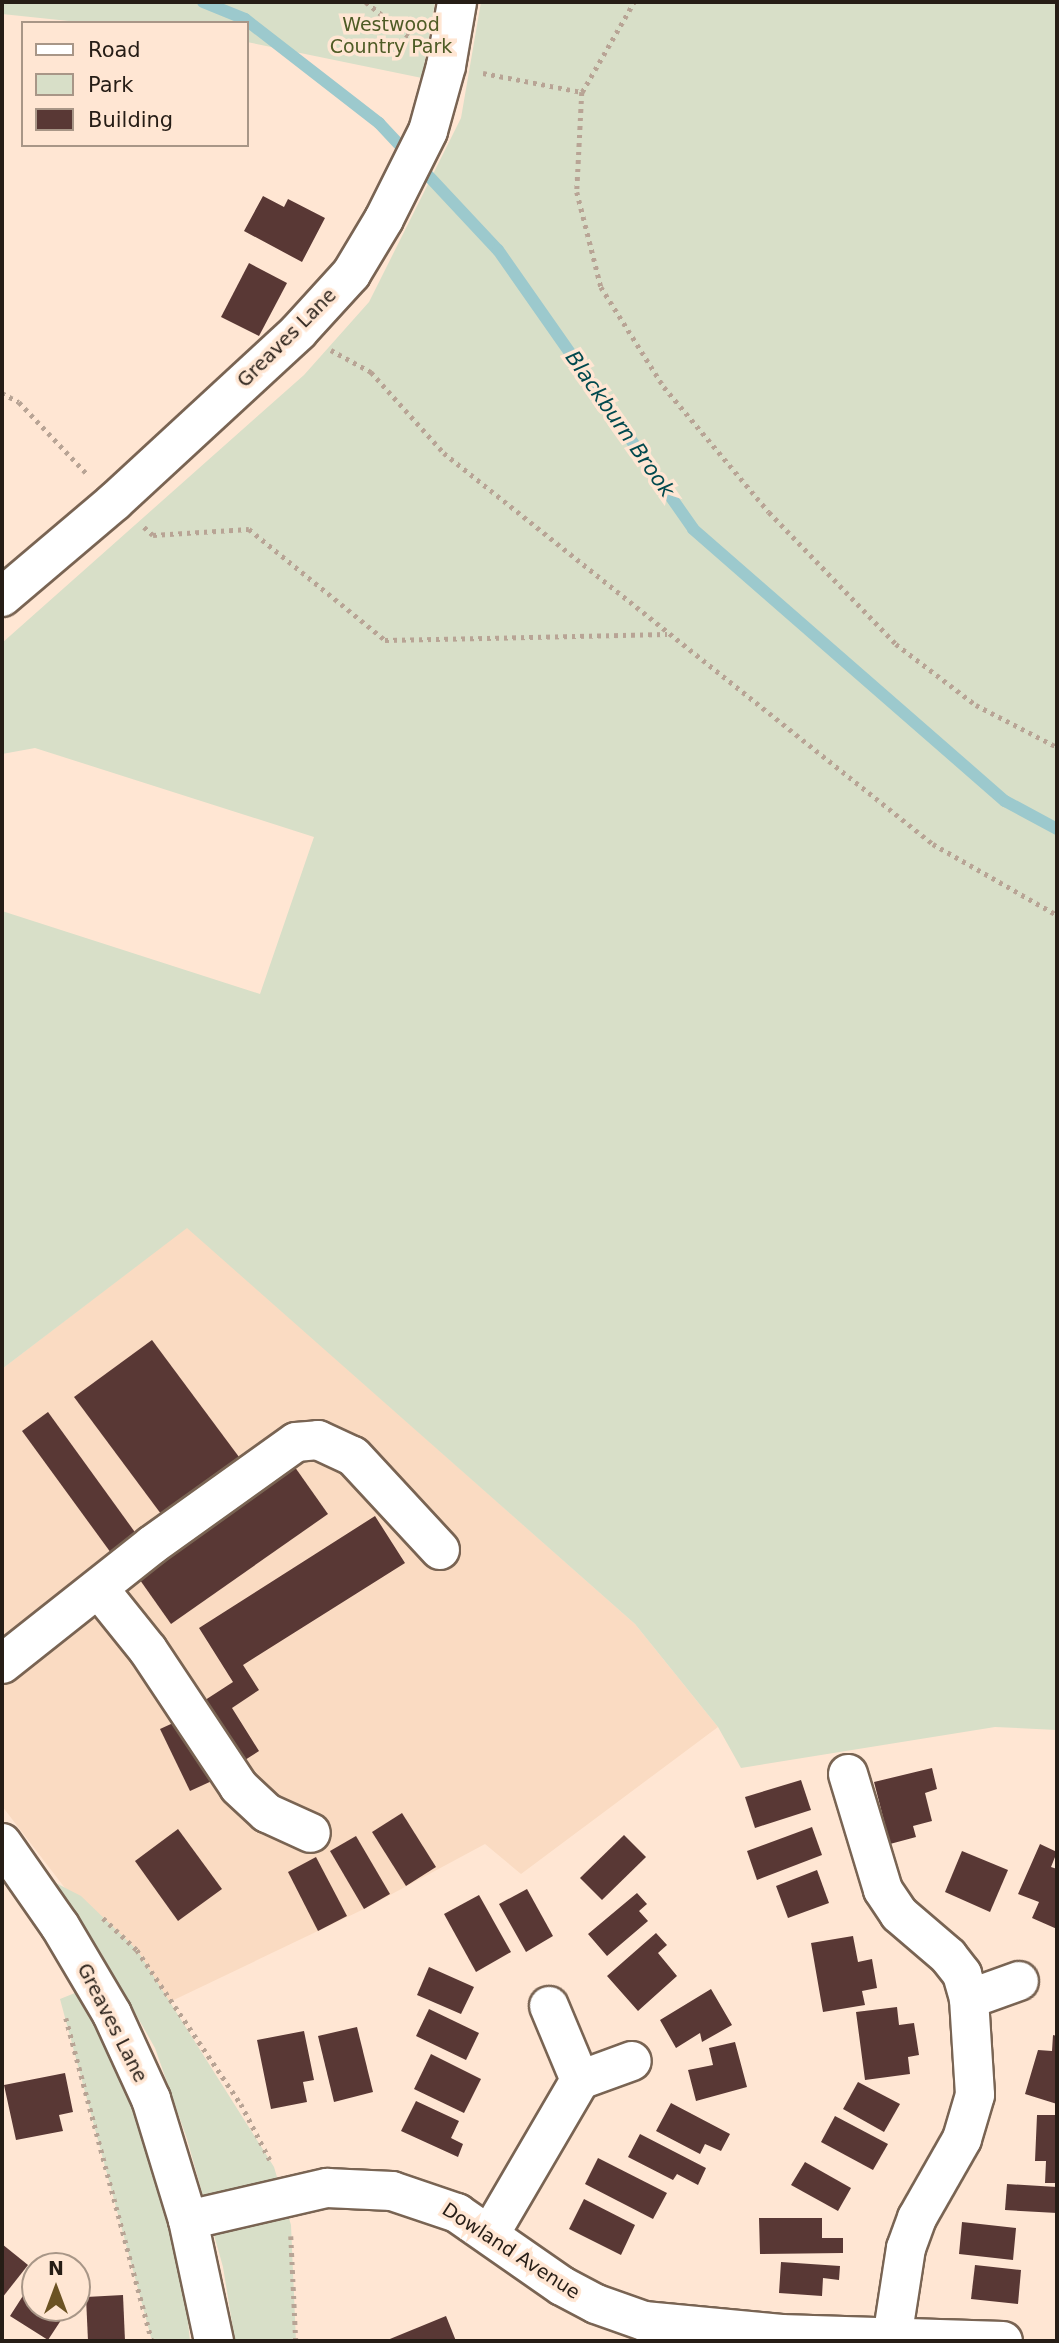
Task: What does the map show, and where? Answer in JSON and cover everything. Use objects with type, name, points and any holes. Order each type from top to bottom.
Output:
[{"type":"street","name":"Greaves Lane","points":[[2,597],[114,502],[298,332],[351,274],[384,219],[428,131],[446,66],[457,2]]},
{"type":"street","points":[[2,1664],[296,1442],[318,1440],[353,1456],[440,1550]]},
{"type":"street","points":[[99,1589],[148,1650],[239,1787],[267,1813],[311,1833]]},
{"type":"street","points":[[848,1774],[883,1890],[899,1914],[916,1927],[962,1974],[969,1999],[975,2095],[962,2139],[917,2217],[906,2248],[892,2338]]},
{"type":"street","name":"Greaves Lane","points":[[2,1843],[60,1926],[113,2014],[151,2099],[188,2220],[214,2341]]},
{"type":"street","points":[[969,1999],[1019,1981]]},
{"type":"street","points":[[549,2006],[580,2080]]},
{"type":"street","points":[[489,2235],[580,2080],[632,2061]]},
{"type":"street","name":"Dowland Avenue","points":[[188,2220],[284,2195],[327,2188],[392,2191],[427,2199],[489,2235],[562,2286],[608,2309],[644,2321],[780,2338],[1003,2341]]},
{"type":"path","points":[[366,2],[446,66],[582,92]]},
{"type":"path","points":[[634,2],[582,92],[577,192],[601,287],[664,387],[769,512],[896,644],[976,705],[1057,747]]},
{"type":"path","points":[[298,332],[371,372],[444,453],[667,634],[933,844],[1057,915]]},
{"type":"path","points":[[2,393],[19,402],[114,502],[153,535],[249,529],[385,640],[667,634]]},
{"type":"path","points":[[99,1914],[137,1950],[241,2104],[284,2195],[291,2225],[296,2341]]},
{"type":"path","points":[[63,2010],[152,2341]]},
{"type":"shaded area","points":[[187,1227],[635,1624],[718,1727],[521,1874],[485,1844],[364,1909],[157,2008],[2,1806],[2,1369]]},
{"type":"green space","name":"Westwood Country Park","points":[[2,2],[435,2],[422,78],[248,42],[248,21],[69,21],[2,14]]},
{"type":"green space","points":[[481,2],[1057,2],[1057,1730],[995,1727],[741,1768],[718,1727],[635,1624],[187,1228],[2,1369],[2,911],[260,994],[314,837],[35,748],[2,754],[2,643],[304,375],[369,302],[461,118]]},
{"type":"green space","points":[[50,1880],[81,1896],[137,1950],[274,2167],[291,2225],[296,2341],[235,2341],[223,2267],[187,2139],[155,2048],[100,1951]]},
{"type":"green space","points":[[75,1993],[109,2050],[135,2110],[184,2285],[190,2341],[152,2341],[60,1999]]},
{"type":"building","points":[[263,196],[284,207],[288,199],[325,218],[302,262],[244,231]]},
{"type":"building","points":[[249,263],[287,283],[259,336],[221,317]]},
{"type":"building","points":[[152,1340],[242,1461],[164,1518],[74,1397]]},
{"type":"building","points":[[48,1412],[137,1535],[111,1553],[22,1431]]},
{"type":"building","points":[[292,1463],[328,1514],[171,1624],[135,1573]]},
{"type":"building","points":[[375,1516],[405,1563],[243,1665],[259,1690],[232,1708],[259,1751],[237,1765],[199,1704],[233,1682],[199,1628]]},
{"type":"building","points":[[184,1718],[214,1780],[190,1791],[160,1729]]},
{"type":"building","points":[[932,1768],[937,1789],[925,1793],[932,1821],[913,1826],[916,1837],[890,1844],[874,1782]]},
{"type":"building","points":[[801,1780],[811,1810],[755,1828],[745,1797]]},
{"type":"building","points":[[402,1813],[436,1867],[406,1886],[372,1832]]},
{"type":"building","points":[[812,1827],[822,1855],[757,1880],[747,1851]]},
{"type":"building","points":[[178,1829],[222,1889],[178,1921],[135,1861]]},
{"type":"building","points":[[624,1835],[646,1857],[602,1900],[580,1878]]},
{"type":"building","points":[[356,1836],[390,1894],[364,1909],[330,1851]]},
{"type":"building","points":[[1040,1844],[1057,1852],[1051,1867],[1057,1869],[1057,1929],[1032,1918],[1039,1902],[1018,1894]]},
{"type":"building","points":[[962,1851],[1008,1870],[990,1912],[945,1892]]},
{"type":"building","points":[[316,1857],[347,1916],[318,1931],[288,1872]]},
{"type":"building","points":[[817,1870],[829,1903],[788,1918],[776,1886]]},
{"type":"building","points":[[527,1889],[553,1936],[526,1952],[499,1904]]},
{"type":"building","points":[[637,1893],[647,1904],[639,1911],[648,1921],[607,1956],[588,1934]]},
{"type":"building","points":[[479,1895],[511,1952],[476,1972],[444,1914]]},
{"type":"building","points":[[656,1933],[667,1945],[658,1953],[677,1976],[638,2011],[607,1976]]},
{"type":"building","points":[[853,1936],[858,1962],[872,1959],[877,1988],[862,1991],[865,2005],[823,2012],[811,1943]]},
{"type":"building","points":[[429,1967],[474,1987],[461,2014],[417,1995]]},
{"type":"building","points":[[711,1989],[732,2025],[702,2042],[700,2033],[676,2048],[660,2020]]},
{"type":"building","points":[[897,2007],[899,2025],[914,2023],[919,2055],[908,2057],[910,2074],[865,2080],[856,2012]]},
{"type":"building","points":[[429,2009],[479,2033],[466,2060],[416,2036]]},
{"type":"building","points":[[357,2027],[373,2092],[334,2102],[318,2036]]},
{"type":"building","points":[[304,2031],[314,2080],[303,2082],[307,2102],[271,2109],[257,2040]]},
{"type":"building","points":[[1053,2035],[1057,2036],[1057,2104],[1025,2094],[1038,2050],[1052,2051]]},
{"type":"building","points":[[735,2042],[747,2087],[696,2101],[688,2070],[713,2065],[709,2048]]},
{"type":"building","points":[[431,2054],[481,2079],[464,2113],[414,2089]]},
{"type":"building","points":[[65,2073],[73,2112],[59,2115],[63,2131],[16,2140],[4,2085]]},
{"type":"building","points":[[858,2082],[900,2104],[884,2132],[843,2109]]},
{"type":"building","points":[[416,2101],[459,2121],[451,2138],[463,2144],[458,2157],[401,2131]]},
{"type":"building","points":[[671,2103],[730,2134],[721,2151],[705,2144],[700,2154],[656,2131]]},
{"type":"building","points":[[1037,2115],[1057,2115],[1057,2183],[1045,2183],[1046,2161],[1035,2161]]},
{"type":"building","points":[[835,2116],[888,2144],[873,2170],[821,2142]]},
{"type":"building","points":[[640,2134],[706,2168],[698,2185],[677,2174],[673,2180],[628,2157]]},
{"type":"building","points":[[598,2158],[667,2193],[653,2219],[585,2184]]},
{"type":"building","points":[[805,2162],[851,2188],[838,2211],[791,2185]]},
{"type":"building","points":[[1007,2184],[1057,2187],[1057,2213],[1005,2210]]},
{"type":"building","points":[[584,2199],[635,2225],[621,2255],[569,2229]]},
{"type":"building","points":[[759,2218],[822,2218],[822,2238],[843,2238],[843,2253],[760,2254]]},
{"type":"building","points":[[962,2222],[1016,2228],[1013,2260],[959,2254]]},
{"type":"building","points":[[2,2244],[21,2259],[21,2274],[2,2298]]},
{"type":"building","points":[[781,2262],[840,2266],[839,2280],[823,2278],[822,2296],[779,2293]]},
{"type":"building","points":[[975,2265],[1021,2270],[1018,2304],[971,2299]]},
{"type":"building","points":[[123,2295],[125,2341],[88,2341],[87,2322],[91,2322],[91,2297]]},
{"type":"building","points":[[21,2299],[21,2322],[60,2322],[48,2340],[10,2316]]},
{"type":"building","points":[[446,2316],[456,2341],[385,2341]]},
{"type":"waterway","name":"Blackburn Brook","points":[[203,2],[248,21]]},
{"type":"waterway","name":"Blackburn Brook","points":[[248,21],[379,123],[498,250],[693,529],[1005,801],[1057,829]]}]
